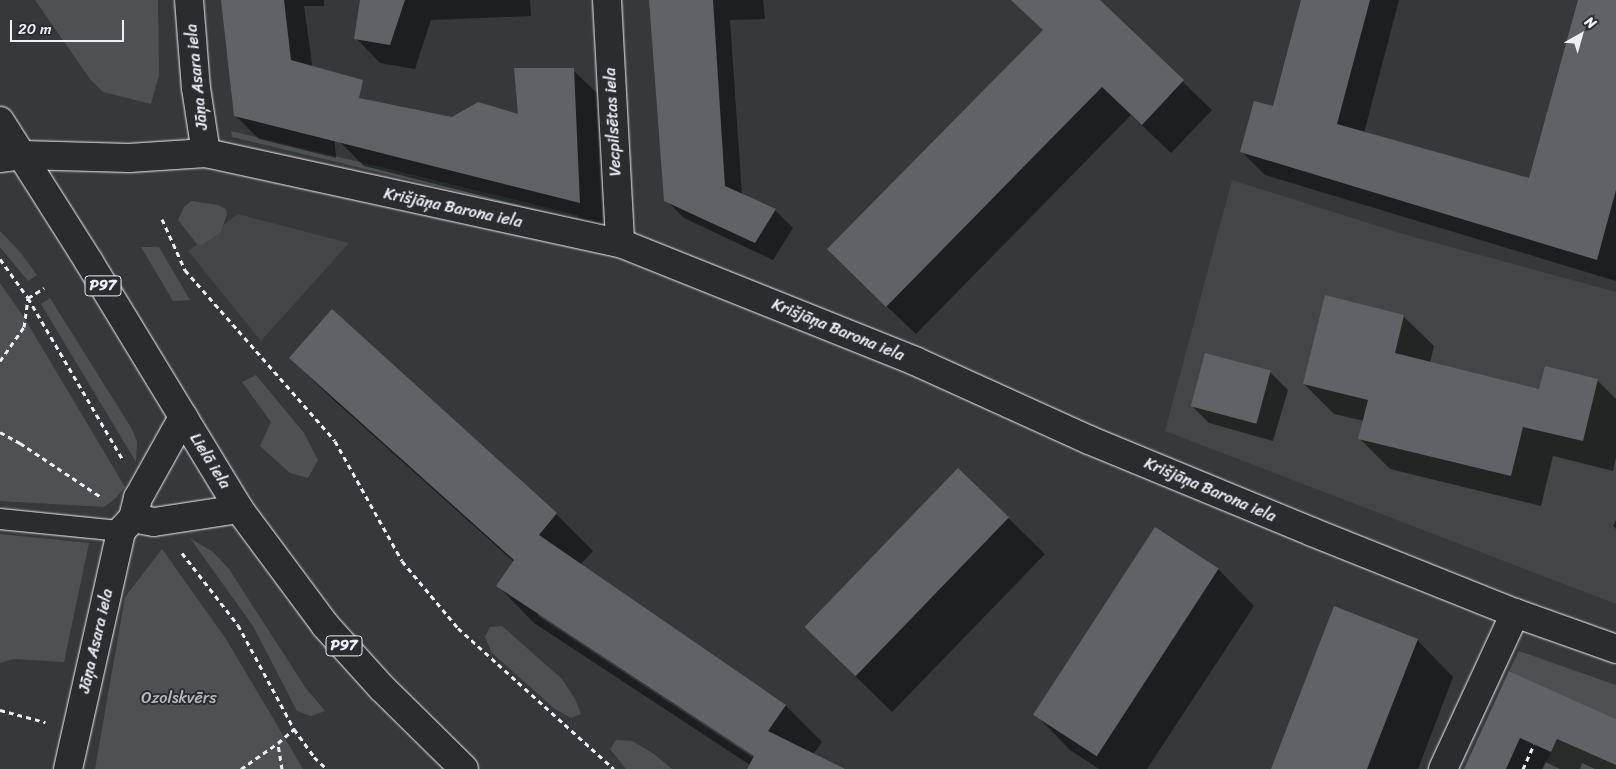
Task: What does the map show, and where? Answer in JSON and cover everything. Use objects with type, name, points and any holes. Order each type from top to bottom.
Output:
[{"type":"street","name":"Jāņa Asara iela","points":[[189,0],[196,88],[206,153]]},
{"type":"street","name":"Vecpilsētas iela","points":[[607,0],[620,243]]},
{"type":"street","name":"Lielā iela","points":[[0,121],[12,156],[183,417],[240,509],[325,625],[382,688],[464,769]]},
{"type":"street","name":"Krišjāņa Barona iela","points":[[12,156],[129,158],[206,153],[620,243],[915,361],[1090,440],[1312,532],[1515,613],[1616,649]]},
{"type":"street","name":"Jāņa Asara iela","points":[[68,769],[120,526],[138,498],[183,417]]},
{"type":"street","points":[[120,526],[240,509]]},
{"type":"street","points":[[1443,769],[1515,613]]},
{"type":"lane","points":[[0,519],[120,526]]},
{"type":"path","points":[[162,218],[185,270],[335,441],[402,561],[458,628],[614,769]]},
{"type":"path","points":[[0,259],[28,298],[126,466]]},
{"type":"path","points":[[28,298],[44,288]]},
{"type":"path","points":[[0,361],[24,327],[28,298]]},
{"type":"path","points":[[0,432],[20,443],[103,499],[120,526]]},
{"type":"path","points":[[176,545],[238,625],[294,729],[314,757],[327,769]]},
{"type":"path","points":[[0,710],[48,723]]},
{"type":"path","points":[[241,769],[278,743],[294,729]]},
{"type":"path","points":[[278,743],[282,769]]},
{"type":"path","points":[[1523,769],[1534,744]]},
{"type":"shaded area","points":[[1232,180],[1403,234],[1616,292],[1616,604],[1165,431]]},
{"type":"shaded area","points":[[238,214],[349,243],[261,341],[188,251]]},
{"type":"green space","points":[[35,0],[158,0],[159,75],[151,104],[103,92],[90,79]]},
{"type":"green space","points":[[231,131],[578,215],[578,220],[232,137]]},
{"type":"green space","points":[[191,201],[218,205],[226,209],[227,215],[220,233],[202,245],[197,244],[178,220],[184,207]]},
{"type":"green space","points":[[0,231],[20,252],[37,275],[28,281],[0,247]]},
{"type":"green space","points":[[141,247],[159,247],[190,300],[173,301]]},
{"type":"green space","points":[[0,283],[25,319],[125,487],[116,498],[104,507],[0,501]]},
{"type":"green space","points":[[50,298],[132,429],[137,442],[136,462],[41,304]]},
{"type":"green space","points":[[256,375],[304,433],[318,460],[308,478],[290,473],[260,446],[271,422],[242,382]]},
{"type":"green space","points":[[0,534],[89,543],[64,662],[14,659],[0,663]]},
{"type":"green space","points":[[190,538],[213,552],[229,569],[305,687],[325,711],[311,716],[297,711],[253,626]]},
{"type":"green space","name":"Ozolskvērs","points":[[162,549],[226,639],[303,769],[95,769],[125,597]]},
{"type":"green space","points":[[502,626],[562,679],[575,699],[581,714],[571,718],[555,709],[492,653],[485,637],[490,627]]},
{"type":"green space","points":[[1519,651],[1616,685],[1616,719],[1509,671]]},
{"type":"green space","points":[[1557,739],[1616,765],[1616,769],[1543,769]]},
{"type":"green space","points":[[616,740],[632,741],[654,754],[672,769],[626,769],[610,749]]},
{"type":"building","points":[[221,0],[284,0],[291,60],[363,80],[359,98],[452,117],[478,102],[518,114],[514,68],[574,68],[580,203],[234,116]]},
{"type":"building","points":[[360,0],[405,0],[390,45],[354,39]]},
{"type":"building","points":[[649,0],[713,0],[725,186],[776,209],[755,243],[664,201]]},
{"type":"building","points":[[1011,0],[1100,0],[1184,80],[1142,125],[1102,87],[886,307],[827,249],[1043,30]]},
{"type":"building","points":[[1301,0],[1370,0],[1337,124],[1529,178],[1578,0],[1616,0],[1616,190],[1597,260],[1240,152],[1254,101],[1273,106]]},
{"type":"building","points":[[1325,295],[1404,315],[1395,353],[1539,389],[1545,366],[1598,379],[1583,441],[1523,427],[1511,476],[1358,439],[1368,400],[1303,384]]},
{"type":"building","points":[[332,309],[557,513],[539,535],[786,705],[768,731],[845,769],[747,769],[754,756],[496,586],[514,560],[289,358]]},
{"type":"building","points":[[1205,353],[1271,371],[1256,424],[1191,406]]},
{"type":"building","points":[[958,468],[1009,517],[856,676],[804,627]]},
{"type":"building","points":[[1155,527],[1219,568],[1097,756],[1033,715]]},
{"type":"building","points":[[1334,606],[1418,639],[1367,769],[1271,769]]},
{"type":"building","points":[[1509,671],[1616,719],[1616,765],[1557,739],[1551,752],[1520,738],[1506,769],[1464,769]]}]
